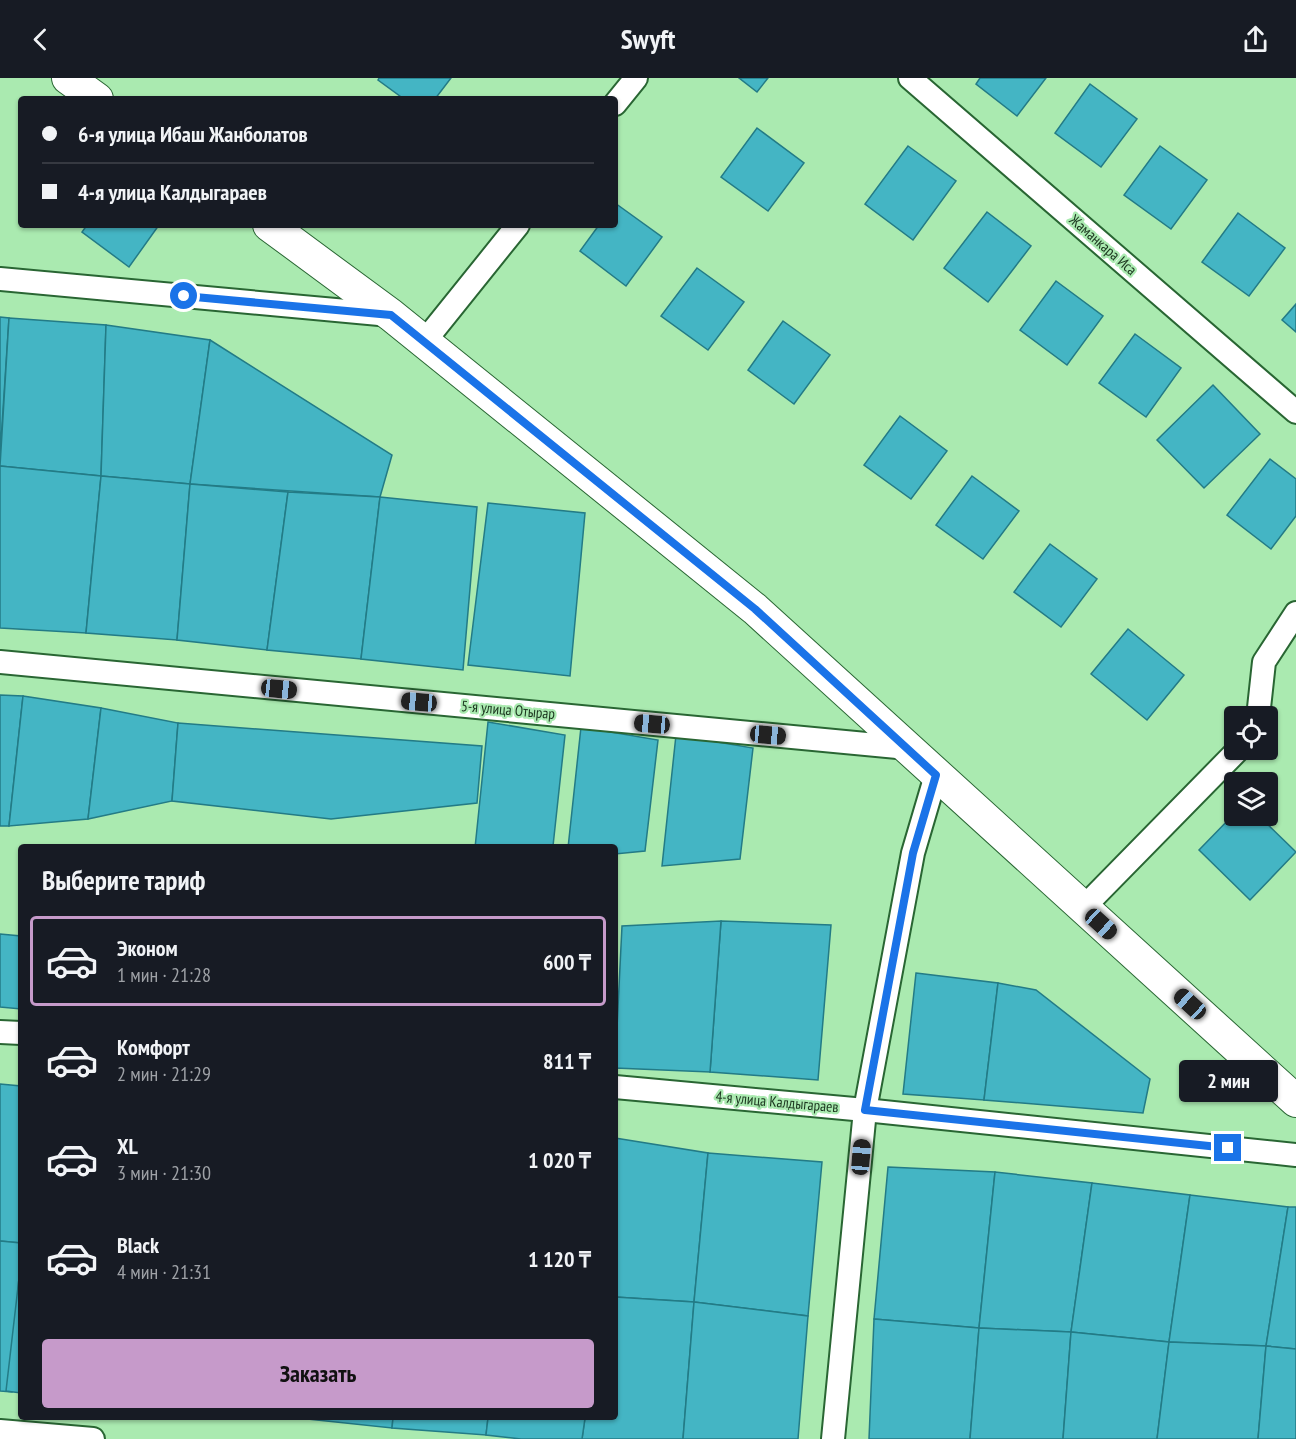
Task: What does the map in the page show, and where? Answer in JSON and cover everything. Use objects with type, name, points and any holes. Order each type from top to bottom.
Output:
[{"type":"main road","points":[[68,78],[93,96]]},
{"type":"main road","points":[[273,228],[391,315],[755,609],[1296,1101]]},
{"type":"street","points":[[618,100],[636,78]]},
{"type":"street","name":"Жаманкара Иса","points":[[910,78],[1296,412]]},
{"type":"street","points":[[424,342],[516,228]]},
{"type":"street","points":[[0,279],[391,315]]},
{"type":"street","points":[[1259,706],[1264,662],[1296,613]]},
{"type":"street","name":"5-я улица Отырар","points":[[0,662],[908,748]]},
{"type":"street","points":[[1083,908],[1228,760]]},
{"type":"street","points":[[833,1439],[865,1110],[913,853],[936,775]]},
{"type":"street","points":[[0,1032],[18,1034]]},
{"type":"street","name":"4-я улица Калдыгараев","points":[[618,1087],[865,1110],[1296,1155]]},
{"type":"street","points":[[0,1431],[93,1439]]},
{"type":"building","points":[[379,78],[451,78],[437,96],[400,96],[378,80]]},
{"type":"building","points":[[739,78],[768,78],[757,92]]},
{"type":"building","points":[[980,78],[1046,78],[1017,116],[976,84]]},
{"type":"building","points":[[1090,84],[1137,119],[1101,167],[1055,133]]},
{"type":"building","points":[[757,128],[804,163],[768,211],[721,177]]},
{"type":"building","points":[[908,146],[956,181],[913,240],[865,204]]},
{"type":"building","points":[[1160,146],[1207,180],[1171,229],[1124,195]]},
{"type":"building","points":[[618,205],[662,237],[626,286],[580,251],[597,228],[618,228]]},
{"type":"building","points":[[987,212],[1031,246],[988,302],[944,268]]},
{"type":"building","points":[[1238,213],[1285,248],[1249,296],[1202,262]]},
{"type":"building","points":[[85,228],[157,228],[129,267],[82,232]]},
{"type":"building","points":[[697,268],[744,302],[708,350],[661,316]]},
{"type":"building","points":[[1056,281],[1103,316],[1067,365],[1020,330]]},
{"type":"building","points":[[1296,304],[1296,332],[1282,320]]},
{"type":"building","points":[[0,317],[9,318],[0,456]]},
{"type":"building","points":[[9,318],[106,325],[101,476],[0,466]]},
{"type":"building","points":[[783,321],[830,355],[794,404],[748,370]]},
{"type":"building","points":[[106,325],[210,340],[190,484],[101,476]]},
{"type":"building","points":[[1135,334],[1181,368],[1146,417],[1099,383]]},
{"type":"building","points":[[210,340],[392,455],[380,497],[190,484]]},
{"type":"building","points":[[1213,385],[1260,434],[1204,488],[1157,440]]},
{"type":"building","points":[[900,416],[947,451],[911,499],[864,465]]},
{"type":"building","points":[[1270,459],[1296,479],[1296,516],[1271,549],[1227,515]]},
{"type":"building","points":[[0,466],[101,476],[86,633],[0,628]]},
{"type":"building","points":[[101,476],[190,484],[177,640],[86,633]]},
{"type":"building","points":[[972,476],[1019,511],[983,559],[936,525]]},
{"type":"building","points":[[190,484],[288,492],[267,650],[177,640]]},
{"type":"building","points":[[288,492],[380,497],[361,659],[267,650]]},
{"type":"building","points":[[380,497],[477,507],[463,670],[361,659]]},
{"type":"building","points":[[488,503],[585,513],[570,676],[468,665]]},
{"type":"building","points":[[1050,544],[1097,579],[1061,627],[1014,592]]},
{"type":"building","points":[[1128,629],[1184,675],[1147,720],[1091,674]]},
{"type":"building","points":[[0,695],[23,696],[9,826],[0,826]]},
{"type":"building","points":[[23,696],[101,708],[88,819],[9,826]]},
{"type":"building","points":[[101,708],[178,723],[172,801],[88,819]]},
{"type":"building","points":[[488,722],[565,735],[553,844],[475,844]]},
{"type":"building","points":[[178,723],[482,746],[477,803],[331,819],[172,801]]},
{"type":"building","points":[[581,727],[658,740],[645,851],[618,854],[618,844],[568,844]]},
{"type":"building","points":[[676,735],[753,748],[740,859],[662,866]]},
{"type":"building","points":[[1224,824],[1269,826],[1296,852],[1250,900],[1199,850]]},
{"type":"building","points":[[721,921],[831,925],[818,1080],[710,1072]]},
{"type":"building","points":[[721,921],[710,1072],[618,1068],[622,926]]},
{"type":"building","points":[[0,934],[18,936],[18,1009],[0,1007]]},
{"type":"building","points":[[916,973],[998,983],[984,1100],[903,1094]]},
{"type":"building","points":[[998,983],[1036,990],[1150,1079],[1143,1113],[984,1100]]},
{"type":"building","points":[[0,1084],[18,1086],[18,1243],[0,1241]]},
{"type":"building","points":[[618,1138],[708,1153],[694,1302],[618,1297]]},
{"type":"building","points":[[708,1153],[822,1162],[808,1316],[694,1302]]},
{"type":"building","points":[[888,1167],[995,1172],[979,1328],[874,1319]]},
{"type":"building","points":[[995,1172],[1092,1183],[1071,1332],[979,1328]]},
{"type":"building","points":[[1092,1183],[1190,1195],[1169,1342],[1071,1332]]},
{"type":"building","points":[[1190,1195],[1288,1207],[1266,1346],[1169,1342]]},
{"type":"building","points":[[1288,1207],[1296,1207],[1296,1349],[1266,1346]]},
{"type":"building","points":[[0,1241],[18,1243],[18,1293],[12,1392],[0,1391]]},
{"type":"building","points":[[18,1287],[18,1393],[6,1391]]},
{"type":"building","points":[[618,1297],[694,1302],[683,1439],[582,1439],[585,1420],[618,1420]]},
{"type":"building","points":[[694,1302],[808,1316],[798,1439],[683,1439]]},
{"type":"building","points":[[874,1319],[979,1328],[970,1439],[869,1439]]},
{"type":"building","points":[[979,1328],[1071,1332],[1063,1439],[970,1439]]},
{"type":"building","points":[[1071,1332],[1169,1342],[1157,1439],[1063,1439]]},
{"type":"building","points":[[1169,1342],[1266,1346],[1258,1439],[1157,1439]]},
{"type":"building","points":[[1266,1346],[1296,1349],[1296,1439],[1258,1439]]},
{"type":"building","points":[[317,1420],[393,1420],[392,1428]]},
{"type":"building","points":[[393,1420],[488,1420],[486,1435],[392,1428]]},
{"type":"building","points":[[488,1420],[585,1420],[582,1439],[521,1439],[486,1435]]},
{"type":"route","points":[[184,296],[391,315],[755,609],[936,775],[913,853],[865,1110],[1228,1148]]}]
